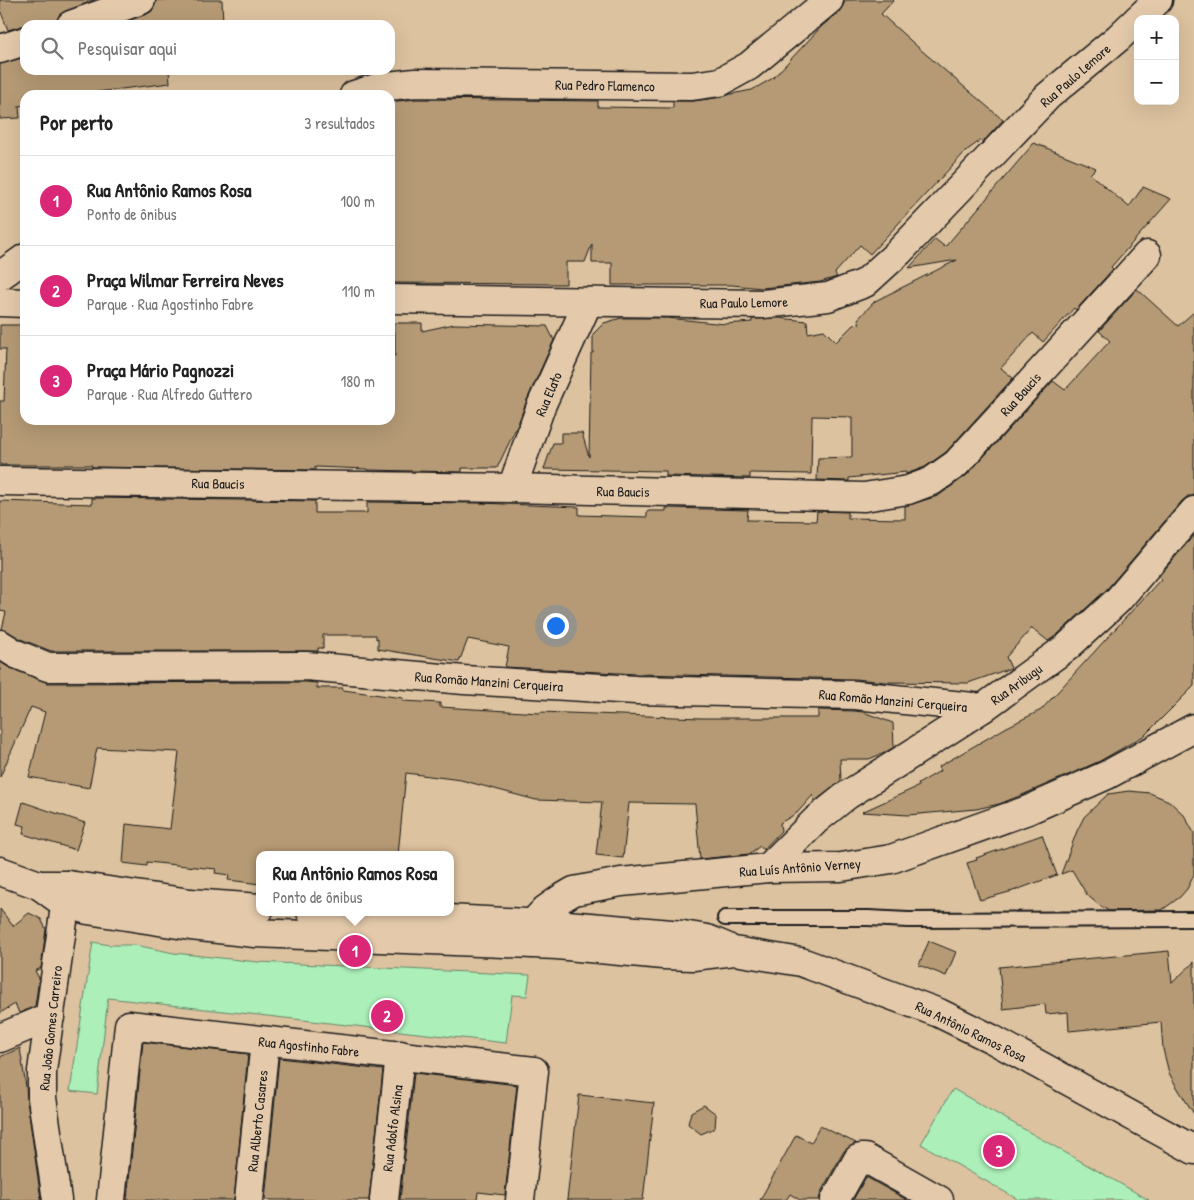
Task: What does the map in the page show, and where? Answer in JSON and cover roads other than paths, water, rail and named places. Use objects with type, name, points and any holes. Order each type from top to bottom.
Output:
[{"type":"street","points":[[85,20],[141,0]]},
{"type":"street","name":"Rua Pedro Flamenco","points":[[369,90],[378,87],[415,83],[692,86],[720,82],[749,66],[829,0]]},
{"type":"street","name":"Rua Paulo Lemore","points":[[1142,15],[1158,0]]},
{"type":"street","name":"Rua Paulo Lemore","points":[[395,299],[763,304],[828,297],[865,283],[899,252],[1048,96],[1134,23]]},
{"type":"street","points":[[0,49],[20,43]]},
{"type":"street","name":"Rua Baucis","points":[[0,481],[512,488],[864,497],[908,490],[932,481],[956,464],[1147,255]]},
{"type":"street","points":[[0,276],[20,262]]},
{"type":"street","points":[[0,302],[20,302]]},
{"type":"street","name":"Rua Elato","points":[[512,488],[541,406],[588,302]]},
{"type":"street","name":"Rua Aribugu","points":[[768,868],[816,820],[846,796],[983,708],[1067,647],[1118,600],[1194,511]]},
{"type":"street","name":"Rua Romão Manzini Cerqueira","points":[[0,644],[16,654],[48,667],[306,666],[464,680],[636,690],[856,695],[983,708]]},
{"type":"street","name":"Rua Luís Antônio Verney","points":[[532,934],[545,910],[574,891],[620,882],[768,868],[842,867],[891,858],[1028,810],[1106,775],[1194,728]]},
{"type":"street","name":"Rua Antônio Ramos Rosa","points":[[0,871],[66,895],[256,908]]},
{"type":"street","name":"Rua Antônio Ramos Rosa","points":[[66,895],[88,910],[191,926],[255,933],[532,934]]},
{"type":"street","name":"Rua João Gomes Carreiro","points":[[57,1200],[42,1098],[42,1071],[66,895]]},
{"type":"street","name":"Rua Antônio Ramos Rosa","points":[[350,916],[532,934],[663,955],[693,956],[734,951],[801,962],[939,1013],[992,1039],[1194,1150]]},
{"type":"street","points":[[0,1038],[50,1017]]},
{"type":"street","name":"Rua Agostinho Fabre","points":[[112,1200],[129,1025],[534,1071],[520,1200]]},
{"type":"street","name":"Rua Alberto Casares","points":[[249,1200],[265,1041]]},
{"type":"street","name":"Rua Adolfo Alsina","points":[[384,1200],[400,1055]]},
{"type":"street","points":[[835,1200],[858,1159],[861,1158],[865,1158],[939,1200]]},
{"type":"lane","points":[[725,918],[868,918],[908,920],[1194,919]]},
{"type":"place","name":"Rua Antônio Ramos Rosa","points":[[355,951]]},
{"type":"place","name":"Praça Wilmar Ferreira Neves","points":[[387,1016]]},
{"type":"place","name":"Praça Mário Pagnozzi","points":[[999,1151]]}]
